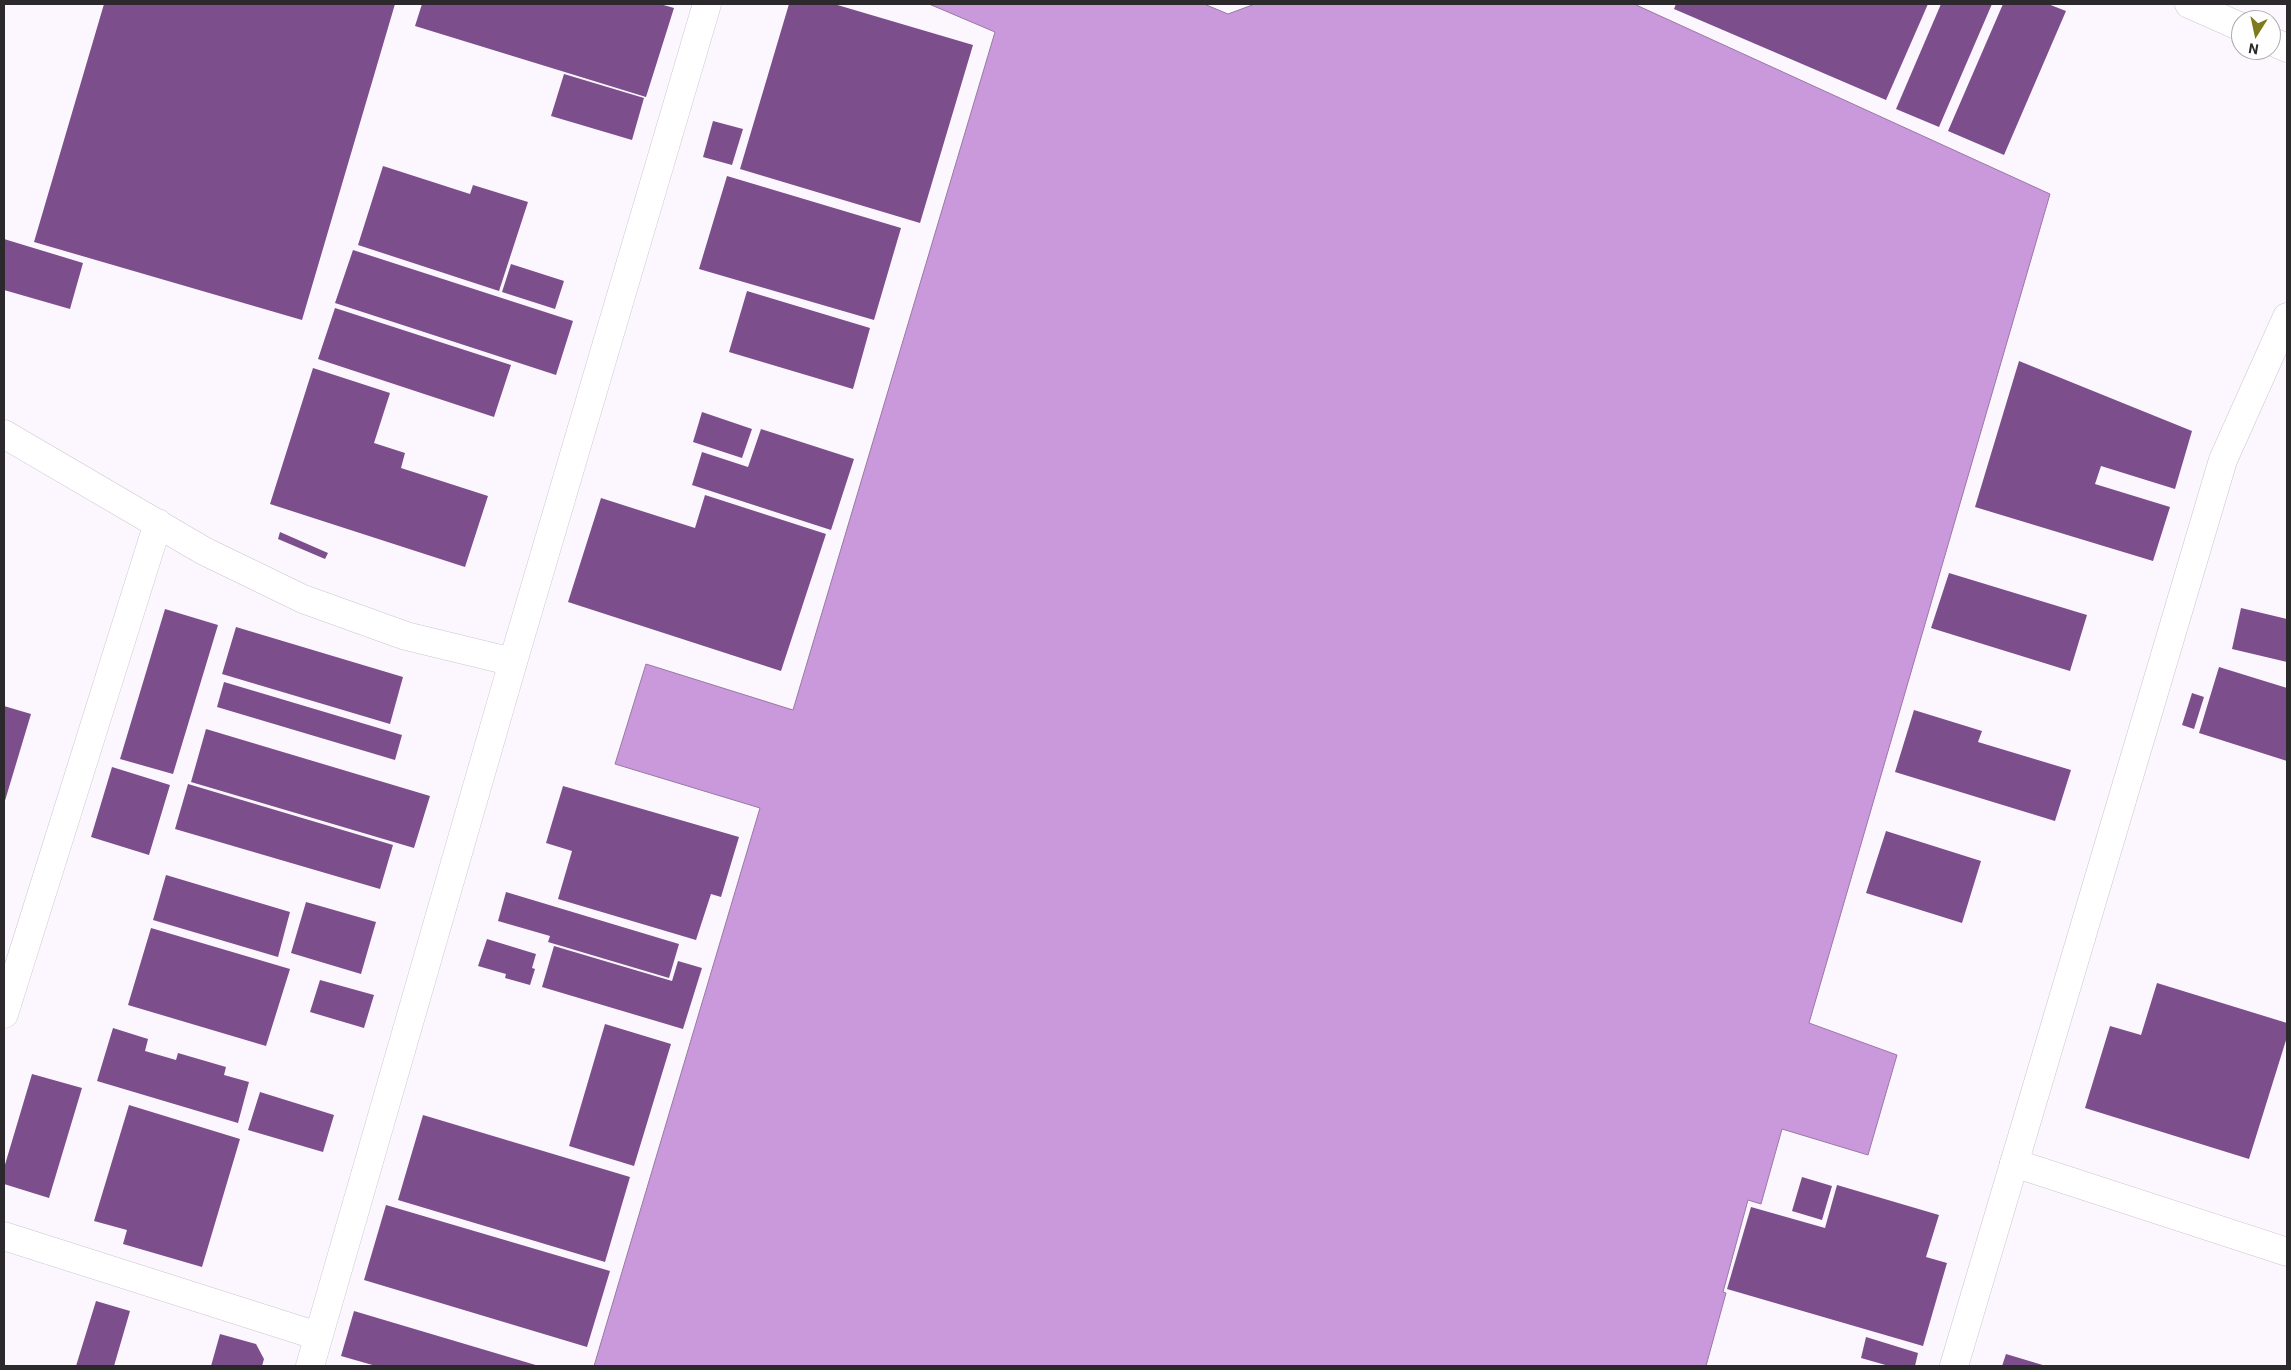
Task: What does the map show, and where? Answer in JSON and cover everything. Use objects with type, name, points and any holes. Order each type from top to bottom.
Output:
[{"type":"street","points":[[310,1366],[513,662],[707,4]]},
{"type":"street","points":[[2189,4],[2231,23]]},
{"type":"street","points":[[1954,1366],[2223,460],[2287,317]]},
{"type":"street","points":[[4,434],[158,522],[204,551],[253,576],[354,619],[450,648],[513,662]]},
{"type":"street","points":[[4,1014],[158,522]]},
{"type":"street","points":[[2014,1163],[2287,1252]]},
{"type":"street","points":[[4,1236],[318,1336]]},
{"type":"shaded area","points":[[929,4],[1204,4],[1228,14],[1255,4],[1634,4],[2050,194],[1809,1023],[1897,1055],[1868,1155],[1782,1129],[1761,1204],[1748,1200],[1723,1292],[1726,1293],[1706,1366],[594,1366],[760,808],[615,764],[646,664],[793,710],[995,32]]},
{"type":"building","points":[[104,4],[395,4],[302,320],[34,242]]},
{"type":"building","points":[[422,4],[660,4],[674,8],[646,97],[415,26]]},
{"type":"building","points":[[789,4],[834,4],[973,45],[920,223],[740,169]]},
{"type":"building","points":[[1676,4],[1928,4],[1886,100],[1674,9]]},
{"type":"building","points":[[1941,4],[1992,4],[1939,127],[1896,109]]},
{"type":"building","points":[[2003,4],[2048,4],[2066,11],[2004,155],[1948,131]]},
{"type":"building","points":[[564,74],[644,98],[632,140],[551,116]]},
{"type":"building","points":[[713,121],[743,129],[732,165],[703,157]]},
{"type":"building","points":[[383,166],[470,194],[473,185],[528,202],[499,291],[358,245]]},
{"type":"building","points":[[727,176],[901,228],[874,320],[699,269]]},
{"type":"building","points":[[4,239],[83,263],[70,309],[4,290]]},
{"type":"building","points":[[353,250],[573,321],[556,375],[335,303]]},
{"type":"building","points":[[511,264],[564,281],[555,309],[502,292]]},
{"type":"building","points":[[747,291],[870,328],[853,389],[729,352]]},
{"type":"building","points":[[335,308],[511,365],[494,417],[318,359]]},
{"type":"building","points":[[2019,361],[2192,431],[2175,489],[2101,466],[2095,484],[2170,507],[2153,561],[1975,507]]},
{"type":"building","points":[[313,368],[390,393],[374,443],[405,453],[401,468],[488,496],[465,567],[270,504]]},
{"type":"building","points":[[702,412],[752,429],[742,458],[693,442]]},
{"type":"building","points":[[761,429],[854,459],[831,530],[692,485],[702,452],[748,467]]},
{"type":"building","points":[[705,495],[826,534],[781,671],[568,602],[601,498],[695,528]]},
{"type":"building","points":[[280,532],[328,553],[325,559],[278,539]]},
{"type":"building","points":[[1949,573],[2087,615],[2070,671],[1931,628]]},
{"type":"building","points":[[2241,608],[2287,619],[2287,662],[2232,649]]},
{"type":"building","points":[[165,609],[218,625],[173,774],[120,759]]},
{"type":"building","points":[[236,627],[403,677],[390,724],[222,674]]},
{"type":"building","points":[[2219,667],[2287,688],[2287,761],[2199,733]]},
{"type":"building","points":[[224,682],[402,735],[395,760],[217,707]]},
{"type":"building","points":[[2192,693],[2204,697],[2194,729],[2182,725]]},
{"type":"building","points":[[4,706],[31,714],[4,804]]},
{"type":"building","points":[[1914,710],[1982,731],[1978,742],[2071,770],[2055,821],[1895,772]]},
{"type":"building","points":[[206,729],[430,796],[414,848],[191,782]]},
{"type":"building","points":[[112,767],[170,785],[149,855],[91,837]]},
{"type":"building","points":[[188,784],[393,845],[380,889],[175,829]]},
{"type":"building","points":[[563,786],[739,837],[721,897],[711,894],[696,940],[558,899],[572,851],[546,843]]},
{"type":"building","points":[[1886,831],[1981,861],[1962,923],[1866,893]]},
{"type":"building","points":[[166,875],[290,912],[278,957],[153,920]]},
{"type":"building","points":[[506,892],[679,944],[669,978],[548,942],[550,936],[498,921]]},
{"type":"building","points":[[306,902],[376,922],[361,974],[291,953]]},
{"type":"building","points":[[151,928],[290,969],[266,1046],[128,1005]]},
{"type":"building","points":[[487,939],[536,954],[532,968],[535,969],[530,985],[505,978],[506,974],[478,966]]},
{"type":"building","points":[[554,946],[672,981],[678,961],[702,968],[683,1029],[542,987]]},
{"type":"building","points":[[320,980],[374,995],[364,1028],[310,1012]]},
{"type":"building","points":[[2157,983],[2287,1023],[2287,1037],[2249,1159],[2085,1108],[2110,1026],[2141,1035]]},
{"type":"building","points":[[605,1024],[671,1044],[634,1166],[569,1146]]},
{"type":"building","points":[[113,1028],[148,1039],[145,1051],[176,1060],[178,1053],[226,1067],[224,1075],[249,1082],[238,1123],[97,1081]]},
{"type":"building","points":[[32,1074],[82,1088],[49,1198],[4,1184],[4,1168]]},
{"type":"building","points":[[260,1092],[334,1115],[323,1152],[248,1130]]},
{"type":"building","points":[[129,1105],[240,1139],[202,1267],[123,1244],[127,1230],[94,1221]]},
{"type":"building","points":[[423,1115],[630,1177],[605,1262],[398,1200]]},
{"type":"building","points":[[1802,1177],[1832,1186],[1822,1220],[1792,1211]]},
{"type":"building","points":[[1837,1185],[1939,1215],[1926,1257],[1947,1263],[1923,1346],[1727,1289],[1751,1207],[1825,1228]]},
{"type":"building","points":[[386,1205],[610,1271],[587,1347],[364,1280]]},
{"type":"building","points":[[96,1301],[130,1311],[114,1366],[76,1366]]},
{"type":"building","points":[[354,1311],[539,1366],[376,1366],[341,1356]]},
{"type":"building","points":[[220,1334],[256,1344],[264,1359],[262,1366],[211,1366]]},
{"type":"building","points":[[1866,1337],[1918,1353],[1915,1366],[1889,1366],[1861,1358]]},
{"type":"building","points":[[2006,1354],[2046,1366],[2002,1366]]}]
